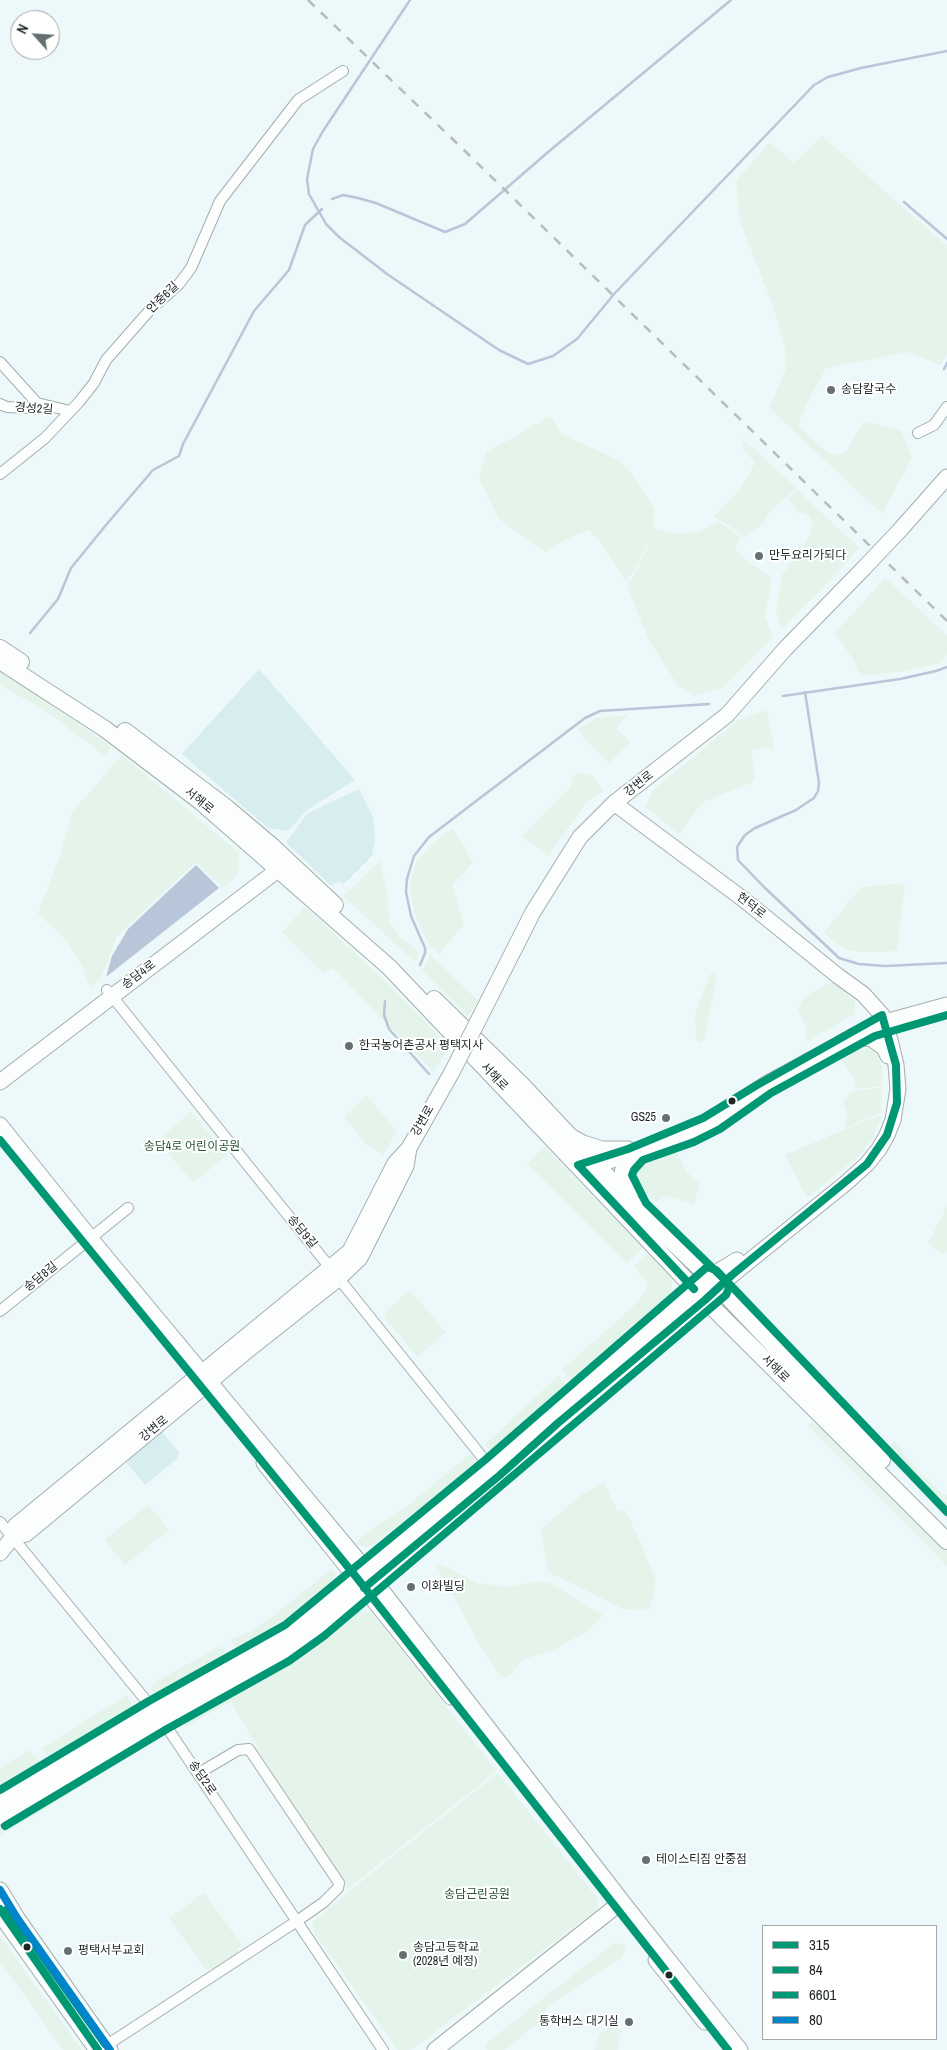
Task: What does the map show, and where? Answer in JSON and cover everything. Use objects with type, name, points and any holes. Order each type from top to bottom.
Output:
[{"type":"main road","name":"강변로","points":[[0,1553],[12,1538],[15,1526],[202,1381],[247,1351],[335,1273],[360,1258],[406,1166],[409,1148],[452,1072],[550,882],[580,837],[614,804],[727,715],[785,649],[900,530],[947,477]]},
{"type":"main road","name":"서해로","points":[[0,648],[143,743],[227,808],[272,846],[522,1085],[571,1137],[588,1165],[699,1295],[947,1541]]},
{"type":"main road","name":"서해로","points":[[0,661],[125,744],[201,802],[276,866],[389,968],[588,1165],[638,1209],[714,1282],[947,1526]]},
{"type":"main road","name":"현덕로","points":[[614,804],[750,905],[863,994],[881,1019]]},
{"type":"main road","name":"송담4로","points":[[0,1072],[109,993],[276,866]]},
{"type":"main road","name":"송담4로","points":[[0,1082],[109,993]]},
{"type":"main road","points":[[571,1137],[602,1149],[632,1150],[703,1118],[757,1084],[881,1019],[947,1005]]},
{"type":"main road","points":[[588,1165],[690,1133],[715,1120],[766,1084],[881,1019]]},
{"type":"main road","points":[[0,1802],[158,1715],[284,1652],[318,1628],[365,1579],[491,1468],[699,1295],[714,1282],[725,1268],[776,1232],[864,1162],[878,1144],[884,1132],[892,1099],[888,1056],[881,1019]]},
{"type":"main road","points":[[714,1282],[732,1275],[846,1183],[867,1164],[879,1149],[893,1120],[898,1089],[896,1065],[881,1019]]},
{"type":"main road","points":[[853,1036],[872,1039],[884,1048],[888,1056]]},
{"type":"main road","points":[[0,1124],[87,1241]]},
{"type":"main road","points":[[0,1140],[87,1241],[365,1579],[621,1908],[728,2050]]},
{"type":"main road","points":[[632,1150],[622,1175],[625,1185],[638,1209]]},
{"type":"main road","points":[[365,1579],[500,1475],[699,1295]]},
{"type":"main road","points":[[0,1817],[158,1715]]},
{"type":"main road","points":[[0,1890],[105,2048]]},
{"type":"main road","points":[[435,2050],[621,1908]]},
{"type":"main road","points":[[452,2050],[621,1908]]},
{"type":"main road","points":[[621,1908],[740,2050]]},
{"type":"main road","points":[[0,1914],[105,2048]]},
{"type":"street","name":"안중6길","points":[[0,474],[45,438],[94,383],[106,360],[149,311],[179,284],[191,268],[220,201],[298,100],[343,71]]},
{"type":"street","name":"경성2길","points":[[0,362],[37,403],[70,411]]},
{"type":"street","name":"경성2길","points":[[0,404],[7,407],[70,411]]},
{"type":"street","points":[[918,433],[934,425],[947,407]]},
{"type":"street","name":"송담9길","points":[[109,993],[491,1468]]},
{"type":"street","points":[[87,1241],[128,1208]]},
{"type":"street","name":"송담8길","points":[[0,1311],[87,1241]]},
{"type":"street","name":"송담2로","points":[[0,1522],[158,1715],[384,2050]]},
{"type":"street","points":[[105,2048],[297,1921],[324,1902],[338,1888],[339,1883],[334,1875],[249,1749],[238,1750],[199,1774]]},
{"type":"shaded area","points":[[259,669],[355,780],[307,810],[288,831],[268,828],[182,754]]},
{"type":"shaded area","points":[[359,789],[373,817],[375,839],[372,856],[344,884],[339,881],[331,886],[286,842],[308,813]]},
{"type":"shaded area","points":[[162,1432],[179,1452],[178,1458],[145,1485],[126,1462]]},
{"type":"green space","points":[[822,136],[947,246],[947,353],[941,365],[908,352],[826,368],[807,403],[798,426],[831,455],[845,453],[865,421],[901,431],[912,458],[882,514],[769,408],[786,370],[785,347],[772,303],[740,222],[736,181],[770,142],[794,163]]},
{"type":"green space","points":[[550,416],[561,434],[620,461],[634,476],[654,509],[654,528],[677,534],[698,532],[718,522],[740,536],[735,548],[739,555],[772,578],[765,617],[773,636],[724,687],[693,696],[679,687],[648,639],[627,586],[640,565],[652,532],[638,564],[626,581],[606,550],[589,529],[553,546],[546,552],[499,519],[479,478],[486,453]]},
{"type":"green space","points":[[743,439],[797,488],[771,510],[762,525],[743,537],[733,528],[714,517],[740,489],[755,463],[742,447]]},
{"type":"green space","points":[[797,490],[860,548],[782,629],[776,611],[782,575],[810,536],[813,524],[809,516],[799,512],[787,499]]},
{"type":"green space","points":[[885,578],[947,635],[947,654],[937,664],[898,672],[860,676],[855,662],[835,633]]},
{"type":"green space","points":[[0,671],[111,747],[105,756],[48,713],[0,684]]},
{"type":"green space","points":[[767,710],[774,748],[751,749],[755,781],[703,802],[679,834],[645,807],[653,790],[739,720]]},
{"type":"green space","points":[[628,715],[616,728],[630,742],[609,763],[577,730],[596,718]]},
{"type":"green space","points":[[122,755],[239,853],[238,875],[223,888],[196,862],[117,936],[101,978],[90,988],[83,968],[66,939],[38,914],[61,853],[72,812]]},
{"type":"green space","points":[[581,773],[594,777],[603,791],[585,804],[548,856],[522,837],[571,786],[573,775]]},
{"type":"green space","points":[[453,828],[473,863],[452,885],[464,924],[439,954],[429,945],[416,918],[411,899],[411,877],[417,861],[435,842]]},
{"type":"green space","points":[[380,861],[388,897],[389,921],[400,937],[420,953],[415,962],[343,896]]},
{"type":"green space","points":[[905,883],[897,951],[860,952],[844,949],[824,933],[861,887]]},
{"type":"green space","points":[[305,907],[382,978],[449,1046],[434,1072],[333,968],[324,973],[282,932]]},
{"type":"green space","points":[[431,955],[478,1001],[468,1016],[422,970]]},
{"type":"green space","points":[[714,971],[717,976],[706,1031],[704,1039],[699,1043],[697,1042],[696,1035],[695,1015],[709,976]]},
{"type":"green space","points":[[833,981],[855,1001],[855,1014],[806,1042],[806,1026],[798,1010],[803,998]]},
{"type":"green space","points":[[869,1047],[875,1051],[882,1066],[882,1086],[855,1089],[854,1079],[841,1059],[861,1048]]},
{"type":"green space","points":[[882,1088],[881,1112],[844,1129],[848,1114],[843,1103],[852,1091]]},
{"type":"green space","points":[[367,1096],[397,1131],[383,1155],[367,1145],[344,1117]]},
{"type":"green space","name":"송담4로 어린이공원","points":[[191,1112],[227,1155],[193,1183],[158,1140]]},
{"type":"green space","points":[[879,1115],[881,1118],[873,1138],[859,1156],[807,1198],[785,1155]]},
{"type":"green space","points":[[545,1147],[643,1248],[627,1263],[527,1163]]},
{"type":"green space","points":[[672,1152],[677,1153],[686,1171],[700,1184],[694,1204],[667,1196],[654,1202],[633,1177],[635,1169],[642,1163]]},
{"type":"green space","points":[[947,1206],[947,1250],[944,1255],[928,1243]]},
{"type":"green space","points":[[649,1253],[672,1280],[672,1290],[669,1296],[663,1304],[571,1382],[562,1370],[640,1300],[648,1283],[634,1266]]},
{"type":"green space","points":[[410,1290],[446,1332],[418,1357],[385,1319],[386,1311]]},
{"type":"green space","points":[[558,1376],[567,1386],[493,1451],[484,1445]]},
{"type":"green space","points":[[812,1422],[851,1451],[947,1549],[947,1566],[808,1425]]},
{"type":"green space","points":[[895,1441],[914,1466],[944,1495],[947,1495],[947,1512],[886,1449]]},
{"type":"green space","points":[[471,1453],[476,1462],[476,1467],[370,1546],[361,1546],[355,1543],[377,1525],[406,1507]]},
{"type":"green space","points":[[604,1483],[617,1510],[625,1512],[630,1519],[656,1580],[650,1608],[639,1610],[624,1609],[546,1571],[548,1566],[540,1530],[581,1495]]},
{"type":"green space","points":[[148,1505],[169,1530],[125,1565],[105,1540]]},
{"type":"green space","points":[[435,1563],[447,1567],[477,1583],[508,1587],[533,1582],[548,1582],[603,1615],[589,1630],[555,1649],[525,1659],[507,1678],[501,1676],[481,1647]]},
{"type":"green space","points":[[332,1569],[336,1575],[327,1589],[291,1621],[268,1636],[236,1648],[231,1640],[252,1630],[270,1618]]},
{"type":"green space","points":[[357,1611],[371,1612],[497,1771],[346,1890],[345,1881],[280,1787],[231,1702],[184,1727],[183,1722],[187,1716],[302,1653]]},
{"type":"green space","points":[[220,1646],[226,1653],[201,1670],[162,1693],[153,1692],[151,1689],[154,1683]]},
{"type":"green space","points":[[127,1695],[132,1703],[131,1710],[50,1758],[41,1749]]},
{"type":"green space","points":[[156,1736],[158,1739],[77,1789],[74,1784]]},
{"type":"green space","points":[[30,1750],[41,1765],[0,1786],[0,1768]]},
{"type":"green space","name":"송담근린공원","points":[[498,1773],[597,1898],[596,1910],[411,2050],[398,2050],[315,1934],[312,1923]]},
{"type":"green space","points":[[68,1788],[71,1793],[0,1836],[0,1830]]},
{"type":"green space","points":[[204,1893],[241,1944],[237,1954],[213,1969],[205,1969],[169,1918]]},
{"type":"green space","points":[[0,1936],[82,2050],[63,2050],[0,1961]]},
{"type":"green space","points":[[614,1943],[626,1945],[622,1958],[598,1972],[548,2007],[536,2025],[505,2050],[487,2050],[484,2045]]},
{"type":"green space","points":[[617,2023],[621,2033],[618,2050],[595,2050],[599,2035]]},
{"type":"water","points":[[196,865],[219,888],[106,977],[112,956],[128,929]]},
{"type":"waterway","points":[[410,0],[313,149],[307,179],[309,194],[326,224],[339,237],[387,274],[499,350],[528,364],[553,356],[577,339],[615,293],[814,85],[828,77],[861,68],[947,51]]},
{"type":"waterway","points":[[332,199],[343,195],[376,203],[445,232],[465,224],[731,0]]},
{"type":"waterway","points":[[904,202],[947,239]]},
{"type":"waterway","points":[[30,633],[58,599],[71,568],[106,525],[153,470],[179,456],[183,444],[254,311],[289,270],[305,225],[322,209]]},
{"type":"waterway","points":[[944,369],[947,363]]},
{"type":"waterway","points":[[783,696],[900,679],[947,667]]},
{"type":"waterway","points":[[805,692],[819,783],[818,791],[814,798],[796,810],[755,828],[745,835],[737,847],[738,860],[839,958],[859,964],[885,966],[947,963]]},
{"type":"waterway","points":[[420,965],[425,948],[411,916],[406,892],[407,879],[414,856],[429,837],[585,718],[600,711],[709,704]]},
{"type":"waterway","points":[[385,1001],[384,1015],[389,1029],[429,1074]]},
{"type":"railway","points":[[308,0],[947,621]]},
{"type":"transit line","name":"315","points":[[364,1588],[500,1475],[558,1423],[705,1300],[732,1275],[867,1164],[887,1135],[897,1103],[896,1065],[882,1015],[757,1085],[703,1118],[628,1149],[578,1165],[694,1289]]},
{"type":"transit line","name":"84","points":[[5,1826],[167,1729],[289,1661],[324,1636],[726,1295],[729,1288],[727,1282],[646,1203],[632,1175],[643,1160],[694,1142],[720,1129],[771,1093],[875,1036],[947,1015]]},
{"type":"transit line","name":"315","points":[[0,1140],[357,1578],[728,2050]]},
{"type":"transit line","name":"6601","points":[[0,1790],[149,1701],[285,1625],[485,1460],[707,1267],[716,1270],[947,1512]]},
{"type":"transit line","name":"80","points":[[0,1890],[17,1918],[110,2050]]},
{"type":"transit line","name":"6601","points":[[8,1908],[105,2044]]},
{"type":"transit line","name":"84","points":[[0,1909],[98,2050]]},
{"type":"place","name":"송담칼국수","points":[[831,390]]},
{"type":"place","name":"만두요리가되다","points":[[759,556]]},
{"type":"place","name":"한국농어촌공사 평택지사","points":[[349,1046]]},
{"type":"place","name":"GS25","points":[[666,1118]]},
{"type":"place","name":"이화빌딩","points":[[411,1587]]},
{"type":"place","name":"테이스티짐 안중점","points":[[646,1860]]},
{"type":"place","name":"평택서부교회","points":[[68,1951]]},
{"type":"place","name":"송담고등학교 (2028년 예정)","points":[[403,1955]]},
{"type":"place","name":"통학버스 대기실","points":[[629,2022]]}]
